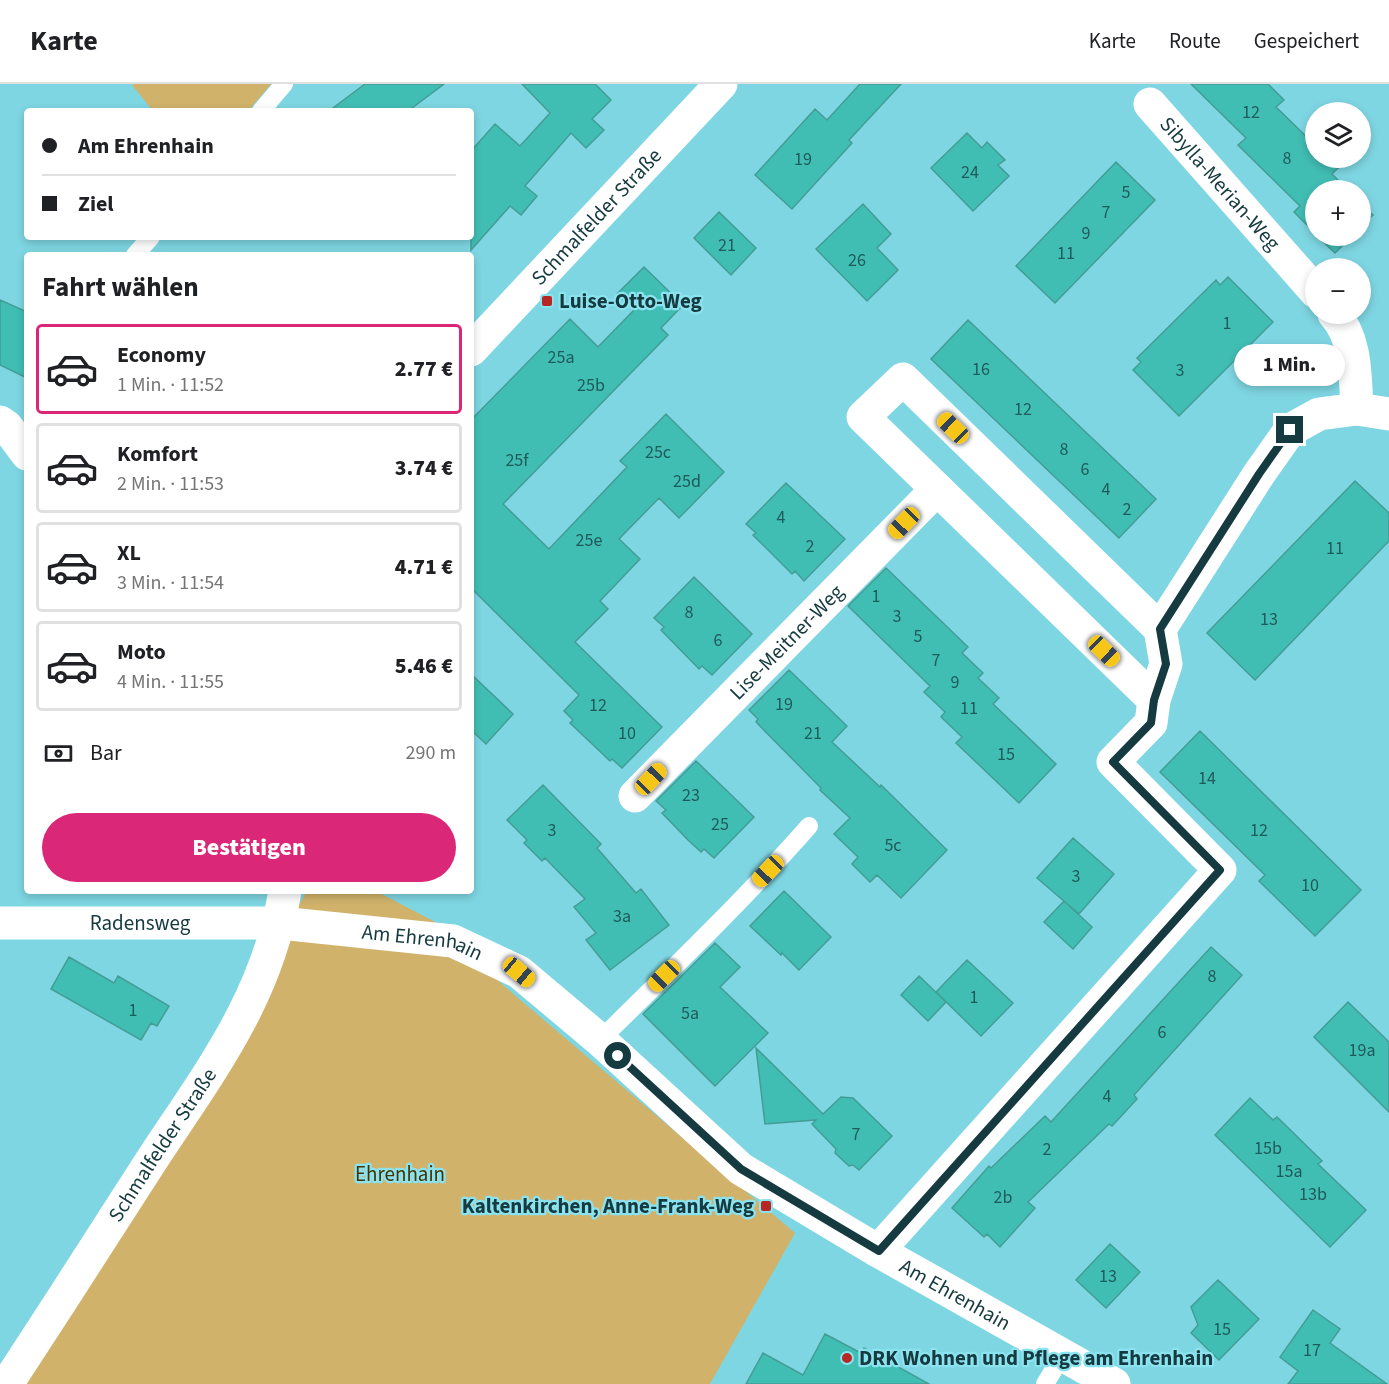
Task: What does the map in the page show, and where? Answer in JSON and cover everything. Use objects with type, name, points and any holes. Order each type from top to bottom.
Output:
[{"type":"street","name":"Schmalfelder Straße","points":[[474,347],[721,84]]},
{"type":"street","name":"Sibylla-Merian-Weg","points":[[1150,104],[1305,280]]},
{"type":"street","points":[[1343,324],[1354,358],[1357,410]]},
{"type":"street","points":[[879,1251],[1220,870],[1113,762],[1151,723],[1154,700],[1166,664],[1160,629],[903,379],[863,417],[1154,700]]},
{"type":"street","points":[[1160,629],[1259,474],[1290,430],[1319,414],[1357,410],[1389,414]]},
{"type":"street","points":[[0,422],[8,427],[24,450]]},
{"type":"street","name":"Lise-Meitner-Weg","points":[[635,796],[937,489]]},
{"type":"street","name":"Schmalfelder Straße","points":[[7,1384],[237,1029],[268,961],[280,923],[285,894]]},
{"type":"street","name":"Radensweg","points":[[0,923],[280,923]]},
{"type":"street","name":"Am Ehrenhain","points":[[280,923],[453,940],[519,972],[600,1040],[741,1169],[879,1251],[1114,1384]]},
{"type":"lane","points":[[264,108],[284,84]]},
{"type":"lane","points":[[138,252],[148,240]]},
{"type":"lane","points":[[600,1040],[720,920],[809,826]]},
{"type":"lane","points":[[1045,1384],[1062,1356]]},
{"type":"green space","points":[[271,84],[251,108],[151,108],[132,85]]},
{"type":"green space","name":"Ehrenhain","points":[[305,894],[382,894],[439,924],[453,941],[518,998],[795,1233],[710,1384],[22,1384]]},
{"type":"building","points":[[365,84],[444,84],[412,108],[333,108]]},
{"type":"building","points":[[522,84],[595,84],[611,100],[592,119],[604,130],[586,148],[571,133],[525,186],[537,196],[521,215],[510,206],[471,250],[471,240],[474,240],[474,148],[495,124],[520,146],[550,113]]},
{"type":"building","points":[[860,84],[901,84],[849,140],[852,143],[792,209],[755,175],[815,109],[827,120]]},
{"type":"building","points":[[1191,84],[1268,84],[1284,100],[1276,107],[1305,135],[1305,168],[1338,168],[1332,174],[1338,180],[1305,180],[1305,223],[1294,212],[1300,206],[1238,145],[1246,138]]},
{"type":"building","points":[[967,133],[982,148],[987,142],[1005,160],[998,165],[1009,176],[973,211],[931,168]]},
{"type":"building","points":[[1116,162],[1155,200],[1055,303],[1016,266]]},
{"type":"building","points":[[863,204],[891,234],[877,248],[898,270],[867,301],[816,249]]},
{"type":"building","points":[[719,212],[756,248],[731,275],[694,238]]},
{"type":"building","points":[[1328,246],[1342,246],[1335,253]]},
{"type":"building","points":[[644,267],[683,305],[661,328],[668,335],[503,504],[549,549],[627,467],[620,461],[666,414],[724,472],[679,518],[659,498],[619,539],[640,559],[600,601],[608,609],[575,642],[662,727],[622,768],[612,759],[610,761],[570,723],[573,720],[564,711],[579,695],[474,591],[474,417],[570,319],[598,347],[634,310],[617,294]]},
{"type":"building","points":[[1228,277],[1273,322],[1179,416],[1133,370],[1141,362],[1137,358],[1216,280],[1220,285]]},
{"type":"building","points":[[0,300],[24,311],[24,377],[0,365]]},
{"type":"building","points":[[968,320],[1156,499],[1119,538],[931,359]]},
{"type":"building","points":[[1355,481],[1389,513],[1389,541],[1255,680],[1207,633]]},
{"type":"building","points":[[786,483],[845,539],[804,581],[795,571],[792,574],[753,535],[756,533],[746,524]]},
{"type":"building","points":[[886,568],[968,647],[962,653],[983,673],[978,678],[999,698],[993,704],[1056,764],[1019,803],[956,743],[962,737],[941,717],[945,712],[924,692],[930,686],[848,606]]},
{"type":"building","points":[[694,577],[752,634],[712,675],[702,666],[699,669],[661,630],[664,627],[654,618]]},
{"type":"building","points":[[789,670],[847,726],[832,742],[880,787],[881,785],[947,850],[901,898],[877,875],[870,882],[852,864],[858,857],[834,834],[850,818],[820,790],[821,788],[756,722],[758,719],[749,710]]},
{"type":"building","points":[[474,677],[513,714],[486,744],[474,733]]},
{"type":"building","points":[[1200,731],[1361,890],[1315,936],[1259,881],[1265,875],[1160,772]]},
{"type":"building","points":[[696,761],[754,817],[714,858],[704,849],[701,852],[688,840],[662,813],[666,810],[656,801]]},
{"type":"building","points":[[543,785],[601,844],[597,848],[636,893],[641,889],[669,925],[610,970],[586,940],[596,933],[574,907],[585,899],[545,858],[542,861],[524,843],[527,840],[507,820]]},
{"type":"building","points":[[1073,838],[1114,874],[1079,914],[1037,878]]},
{"type":"building","points":[[784,891],[831,937],[799,970],[750,926]]},
{"type":"building","points":[[1064,901],[1092,927],[1073,949],[1044,922]]},
{"type":"building","points":[[715,943],[740,967],[720,987],[768,1033],[715,1086],[643,1014]]},
{"type":"building","points":[[1211,947],[1242,975],[1134,1095],[1137,1099],[1112,1126],[1109,1124],[1028,1202],[1035,1208],[1000,1247],[987,1234],[984,1237],[952,1208],[989,1166],[991,1168],[1045,1116],[1051,1122]]},
{"type":"building","points":[[69,957],[114,983],[118,976],[169,1006],[157,1026],[151,1023],[141,1040],[51,989]]},
{"type":"building","points":[[967,960],[1013,1003],[981,1036],[936,992]]},
{"type":"building","points":[[919,976],[946,1002],[928,1021],[901,995]]},
{"type":"building","points":[[1348,1002],[1389,1042],[1389,1112],[1314,1037]]},
{"type":"building","points":[[756,1048],[823,1114],[841,1097],[853,1098],[892,1136],[859,1170],[853,1165],[849,1166],[835,1153],[836,1149],[812,1124],[816,1120],[765,1124]]},
{"type":"building","points":[[1250,1098],[1273,1120],[1277,1117],[1322,1161],[1318,1164],[1366,1210],[1330,1247],[1215,1135]]},
{"type":"building","points":[[1110,1244],[1140,1272],[1106,1308],[1076,1280]]},
{"type":"building","points":[[1218,1280],[1259,1319],[1219,1360],[1191,1333],[1198,1325],[1191,1307]]},
{"type":"building","points":[[1313,1310],[1340,1329],[1330,1343],[1387,1384],[1288,1384],[1298,1371],[1280,1357]]},
{"type":"building","name":"DRK Wohnen und Pflege am Ehrenhain","points":[[825,1334],[861,1353],[864,1348],[929,1384],[746,1384],[763,1353],[803,1375]]},
{"type":"place","name":"Luise-Otto-Weg","points":[[547,301]]},
{"type":"place","name":"Kaltenkirchen, Anne-Frank-Weg","points":[[766,1206]]},
{"type":"place","name":"DRK Wohnen und Pflege am Ehrenhain","points":[[847,1358]]},
{"type":"route","points":[[618,1056],[741,1169],[879,1251],[1220,870],[1113,762],[1151,723],[1154,700],[1166,664],[1160,629],[1259,474],[1290,430]]}]
